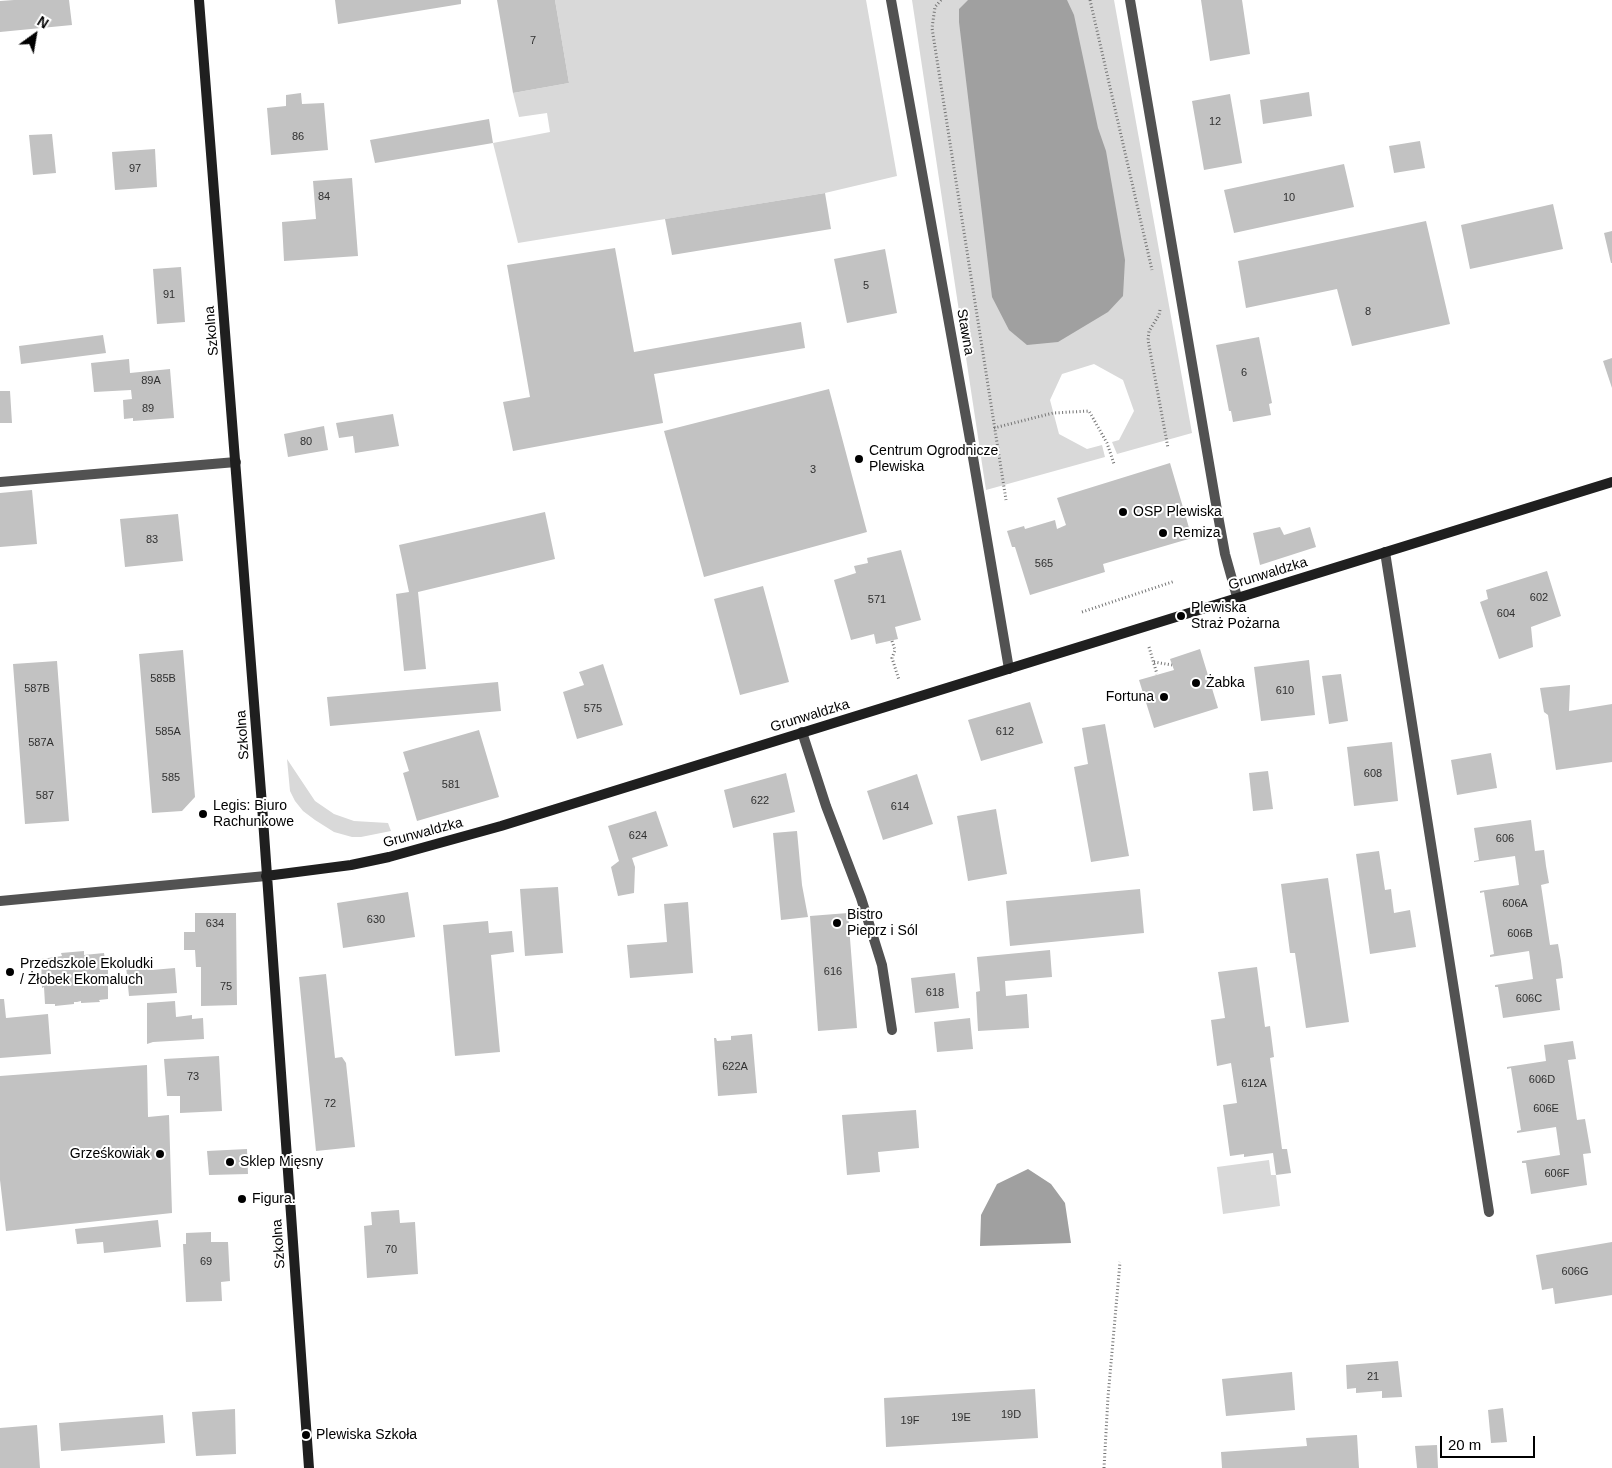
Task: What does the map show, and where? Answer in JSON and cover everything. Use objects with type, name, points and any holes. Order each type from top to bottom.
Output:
[{"type":"street","name":"Szkolna","points":[[200,0],[236,462],[309,1468]]},
{"type":"street","name":"Stawna","points":[[892,0],[1009,668]]},
{"type":"street","points":[[1130,0],[1220,528],[1237,597]]},
{"type":"street","points":[[0,482],[236,462]]},
{"type":"street","name":"Grunwaldzka","points":[[0,901],[266,876],[351,865],[413,851],[1112,638],[1237,597],[1612,482]]},
{"type":"street","points":[[1385,552],[1489,1212]]},
{"type":"street","points":[[802,732],[826,806],[861,898],[882,965],[892,1030]]},
{"type":"path","points":[[941,0],[935,7],[932,28],[1006,500]]},
{"type":"path","points":[[1090,0],[1154,278]]},
{"type":"path","points":[[1160,307],[1159,315],[1149,331],[1148,340],[1168,448]]},
{"type":"path","points":[[969,434],[1053,413],[1089,411],[1107,443],[1114,464]]},
{"type":"path","points":[[1082,612],[1175,581]]},
{"type":"path","points":[[892,641],[895,650],[892,658],[900,680]]},
{"type":"path","points":[[1149,647],[1157,674]]},
{"type":"path","points":[[1154,662],[1172,665]]},
{"type":"path","points":[[1104,1468],[1108,1397],[1120,1262]]},
{"type":"shaded area","points":[[555,0],[866,0],[897,176],[825,193],[518,243],[493,143],[550,132],[547,113],[519,117],[513,93],[569,83]]},
{"type":"shaded area","points":[[912,0],[1114,0],[1192,433],[1117,454],[1112,442],[1119,440],[1134,411],[1123,380],[1094,364],[1062,374],[1050,400],[1059,434],[1087,449],[1102,445],[1105,457],[986,490]]},
{"type":"shaded area","points":[[968,0],[1067,0],[1074,15],[1098,128],[1106,151],[1125,260],[1123,296],[1108,312],[1058,342],[1027,345],[1009,330],[992,297],[959,22],[959,9]]},
{"type":"shaded area","points":[[287,759],[315,801],[334,814],[354,821],[388,823],[391,831],[352,837],[334,832],[315,820],[303,811],[290,791]]},
{"type":"shaded area","points":[[1269,1160],[1271,1175],[1276,1175],[1280,1206],[1223,1214],[1217,1167]]},
{"type":"shaded area","points":[[1028,1169],[1051,1184],[1065,1203],[1071,1243],[980,1246],[981,1215],[997,1184]]},
{"type":"building","points":[[69,0],[72,25],[0,32],[0,1]]},
{"type":"building","points":[[335,0],[461,0],[461,4],[338,24]]},
{"type":"building","points":[[497,0],[555,0],[569,83],[513,93]]},
{"type":"building","points":[[1201,0],[1242,0],[1250,54],[1210,61]]},
{"type":"building","points":[[1309,92],[1312,116],[1263,124],[1260,100]]},
{"type":"building","points":[[301,93],[302,104],[324,103],[328,150],[271,155],[267,108],[286,106],[286,95]]},
{"type":"building","points":[[1230,94],[1242,163],[1204,170],[1192,101]]},
{"type":"building","points":[[489,119],[493,143],[375,163],[370,140]]},
{"type":"building","points":[[52,134],[56,173],[33,175],[29,135]]},
{"type":"building","points":[[1420,141],[1425,168],[1394,173],[1389,146]]},
{"type":"building","points":[[155,149],[157,187],[115,190],[112,152]]},
{"type":"building","points":[[1344,164],[1354,207],[1234,233],[1224,190]]},
{"type":"building","points":[[352,178],[358,256],[284,261],[282,222],[316,219],[313,181]]},
{"type":"building","points":[[825,193],[831,229],[672,255],[665,219]]},
{"type":"building","points":[[1553,204],[1563,249],[1470,269],[1461,225]]},
{"type":"building","points":[[1426,221],[1450,324],[1352,346],[1337,289],[1246,308],[1238,261]]},
{"type":"building","points":[[1612,231],[1612,263],[1611,263],[1604,233]]},
{"type":"building","points":[[615,248],[634,352],[801,322],[805,348],[654,374],[663,423],[513,451],[503,402],[530,397],[507,265]]},
{"type":"building","points":[[885,249],[897,313],[847,323],[834,259]]},
{"type":"building","points":[[181,267],[185,322],[157,324],[153,269]]},
{"type":"building","points":[[103,335],[106,353],[21,364],[19,346]]},
{"type":"building","points":[[1259,337],[1272,403],[1269,404],[1271,415],[1233,422],[1231,411],[1229,411],[1216,345]]},
{"type":"building","points":[[1612,358],[1612,388],[1603,361]]},
{"type":"building","points":[[129,359],[130,373],[170,369],[174,418],[133,421],[133,418],[124,419],[123,400],[132,399],[131,390],[94,392],[91,363]]},
{"type":"building","points":[[829,389],[867,532],[704,577],[664,431]]},
{"type":"building","points":[[0,391],[10,391],[12,423],[0,423]]},
{"type":"building","points":[[393,414],[399,446],[355,453],[353,436],[339,438],[336,423]]},
{"type":"building","points":[[324,426],[328,450],[288,457],[284,434]]},
{"type":"building","name":"OSP Plewiska","points":[[1170,463],[1192,538],[1103,564],[1105,572],[1030,595],[1015,547],[1012,547],[1007,531],[1024,526],[1025,529],[1055,520],[1057,529],[1066,525],[1057,498]]},
{"type":"building","points":[[32,490],[37,544],[0,547],[0,493]]},
{"type":"building","points":[[545,512],[555,559],[418,592],[426,669],[404,671],[396,594],[409,592],[399,545]]},
{"type":"building","points":[[178,514],[183,561],[125,567],[120,519]]},
{"type":"building","points":[[1280,527],[1284,535],[1310,527],[1316,547],[1260,565],[1253,533]]},
{"type":"building","points":[[901,550],[921,620],[895,627],[898,639],[876,644],[874,634],[851,640],[834,580],[856,573],[854,566],[868,563],[867,558]]},
{"type":"building","points":[[1547,571],[1561,616],[1531,627],[1533,647],[1499,659],[1480,602],[1488,599],[1486,590]]},
{"type":"building","points":[[763,586],[789,682],[740,695],[714,599]]},
{"type":"building","points":[[1200,649],[1218,708],[1154,728],[1139,680],[1174,670],[1170,659]]},
{"type":"building","points":[[183,650],[195,797],[182,811],[152,813],[139,654]]},
{"type":"building","points":[[1309,660],[1315,715],[1261,721],[1254,667]]},
{"type":"building","points":[[57,661],[69,821],[25,824],[13,664]]},
{"type":"building","points":[[603,664],[623,725],[577,739],[563,692],[584,685],[579,672]]},
{"type":"building","points":[[1341,674],[1348,721],[1329,724],[1322,676]]},
{"type":"building","points":[[498,682],[501,711],[330,726],[327,697]]},
{"type":"building","points":[[1570,685],[1569,711],[1612,704],[1612,762],[1556,770],[1548,715],[1544,712],[1540,688]]},
{"type":"building","points":[[1030,702],[1043,743],[981,761],[968,720]]},
{"type":"building","points":[[1105,724],[1129,856],[1091,862],[1074,767],[1088,764],[1082,728]]},
{"type":"building","points":[[479,730],[499,797],[417,821],[403,773],[409,771],[403,752]]},
{"type":"building","points":[[1392,742],[1398,801],[1354,806],[1347,747]]},
{"type":"building","points":[[1491,753],[1497,788],[1457,795],[1451,760]]},
{"type":"building","points":[[1268,771],[1273,809],[1253,811],[1249,773]]},
{"type":"building","points":[[786,773],[795,812],[733,828],[724,790]]},
{"type":"building","points":[[917,774],[933,824],[883,840],[867,791]]},
{"type":"building","points":[[996,809],[1007,874],[968,881],[957,816]]},
{"type":"building","points":[[656,811],[668,846],[632,858],[635,867],[634,893],[618,896],[611,867],[619,861],[608,826]]},
{"type":"building","points":[[1531,820],[1535,851],[1544,850],[1549,883],[1541,885],[1550,945],[1558,944],[1561,961],[1563,978],[1556,979],[1560,1010],[1503,1018],[1498,987],[1495,987],[1495,985],[1533,979],[1529,951],[1490,957],[1490,955],[1494,954],[1484,892],[1480,893],[1480,891],[1519,885],[1515,856],[1474,862],[1479,860],[1474,828]]},
{"type":"building","points":[[797,831],[802,885],[808,917],[781,920],[773,833]]},
{"type":"building","points":[[1379,851],[1385,890],[1391,889],[1394,913],[1410,910],[1416,947],[1370,954],[1356,854]]},
{"type":"building","points":[[1328,878],[1349,1022],[1306,1028],[1295,953],[1290,953],[1281,884]]},
{"type":"building","points":[[558,887],[563,953],[525,956],[520,889]]},
{"type":"building","points":[[1140,889],[1144,933],[1010,946],[1006,901]]},
{"type":"building","points":[[408,892],[415,937],[343,948],[337,903]]},
{"type":"building","points":[[688,902],[693,973],[630,978],[627,945],[667,942],[664,904]]},
{"type":"building","points":[[195,913],[236,913],[237,1005],[201,1006],[201,967],[196,967],[195,950],[184,950],[184,932],[195,932]]},
{"type":"building","points":[[848,913],[857,1028],[818,1031],[810,916]]},
{"type":"building","points":[[488,921],[489,933],[512,931],[514,952],[491,955],[500,1052],[455,1056],[443,925]]},
{"type":"building","points":[[1050,950],[1052,977],[1005,981],[1006,996],[1027,994],[1029,1028],[978,1031],[976,992],[980,991],[977,957]]},
{"type":"building","points":[[84,951],[84,955],[104,953],[106,967],[108,967],[108,999],[99,1000],[100,1002],[81,1003],[81,1001],[74,1002],[74,1004],[55,1006],[55,1004],[45,1004],[44,987],[42,988],[41,959],[62,956],[61,953]]},
{"type":"building","points":[[152,964],[152,970],[175,968],[177,993],[129,996],[126,966]]},
{"type":"building","points":[[1257,967],[1265,1027],[1270,1026],[1274,1057],[1270,1058],[1282,1149],[1287,1149],[1291,1173],[1276,1175],[1273,1153],[1244,1157],[1244,1154],[1230,1156],[1223,1105],[1237,1103],[1231,1063],[1217,1066],[1211,1020],[1225,1018],[1218,972]]},
{"type":"building","points":[[955,973],[959,1008],[915,1013],[911,978]]},
{"type":"building","points":[[326,974],[335,1058],[342,1057],[346,1063],[355,1147],[316,1151],[299,977]]},
{"type":"building","points":[[0,999],[4,999],[6,1018],[48,1014],[51,1054],[0,1058]]},
{"type":"building","points":[[175,1001],[176,1017],[192,1015],[192,1019],[203,1018],[204,1039],[147,1044],[147,1003]]},
{"type":"building","points":[[970,1018],[973,1049],[937,1052],[934,1022]]},
{"type":"building","points":[[752,1034],[757,1093],[718,1096],[714,1038],[717,1041],[731,1040],[731,1036]]},
{"type":"building","points":[[1573,1041],[1576,1059],[1568,1060],[1577,1120],[1585,1119],[1591,1153],[1583,1154],[1587,1185],[1531,1194],[1526,1163],[1522,1163],[1522,1161],[1560,1155],[1556,1127],[1517,1133],[1517,1131],[1521,1130],[1511,1068],[1507,1069],[1507,1067],[1546,1061],[1544,1045]]},
{"type":"building","points":[[219,1056],[222,1111],[180,1113],[180,1096],[167,1096],[164,1059]]},
{"type":"building","points":[[147,1065],[148,1117],[169,1115],[172,1213],[6,1231],[0,1180],[0,1076]]},
{"type":"building","points":[[916,1110],[919,1148],[878,1152],[880,1172],[847,1175],[842,1115]]},
{"type":"building","points":[[247,1149],[248,1174],[209,1175],[207,1151]]},
{"type":"building","points":[[399,1210],[400,1223],[415,1222],[418,1274],[367,1278],[364,1226],[372,1225],[371,1212]]},
{"type":"building","points":[[158,1220],[161,1247],[104,1253],[103,1242],[77,1244],[75,1229]]},
{"type":"building","points":[[211,1232],[211,1242],[228,1242],[230,1281],[221,1282],[222,1301],[186,1302],[183,1244],[186,1244],[186,1233]]},
{"type":"building","points":[[1612,1242],[1612,1295],[1555,1304],[1553,1288],[1542,1290],[1536,1255]]},
{"type":"building","points":[[1398,1361],[1402,1397],[1382,1398],[1382,1391],[1356,1393],[1356,1388],[1347,1389],[1346,1365]]},
{"type":"building","points":[[1292,1372],[1295,1410],[1226,1416],[1222,1379]]},
{"type":"building","points":[[1035,1389],[1038,1438],[886,1447],[884,1398]]},
{"type":"building","points":[[1503,1408],[1507,1442],[1491,1443],[1488,1410]]},
{"type":"building","points":[[235,1409],[236,1454],[196,1456],[192,1412]]},
{"type":"building","points":[[163,1415],[165,1443],[61,1451],[59,1423]]},
{"type":"building","points":[[37,1425],[40,1468],[0,1468],[0,1428]]},
{"type":"building","points":[[1357,1435],[1359,1468],[1222,1468],[1221,1452],[1307,1446],[1306,1438]]},
{"type":"building","points":[[1437,1445],[1438,1468],[1417,1468],[1415,1446]]},
{"type":"place","name":"Centrum Ogrodnicze Plewiska","points":[[859,459]]},
{"type":"place","name":"OSP Plewiska","points":[[1123,512]]},
{"type":"place","name":"Remiza","points":[[1163,533]]},
{"type":"place","name":"Plewiska Straż Pożarna","points":[[1181,616]]},
{"type":"place","name":"Żabka","points":[[1196,683]]},
{"type":"place","name":"Fortuna","points":[[1164,697]]},
{"type":"place","name":"Legis: Biuro Rachunkowe","points":[[203,814]]},
{"type":"place","name":"Bistro Pieprz i Sól","points":[[837,923]]},
{"type":"place","name":"Przedszkole Ekoludki / Żłobek Ekomaluch","points":[[10,972]]},
{"type":"place","name":"Grześkowiak","points":[[160,1154]]},
{"type":"place","name":"Sklep Mięsny","points":[[230,1162]]},
{"type":"place","name":"Figura.","points":[[242,1199]]},
{"type":"place","name":"Plewiska Szkoła","points":[[306,1435]]}]
